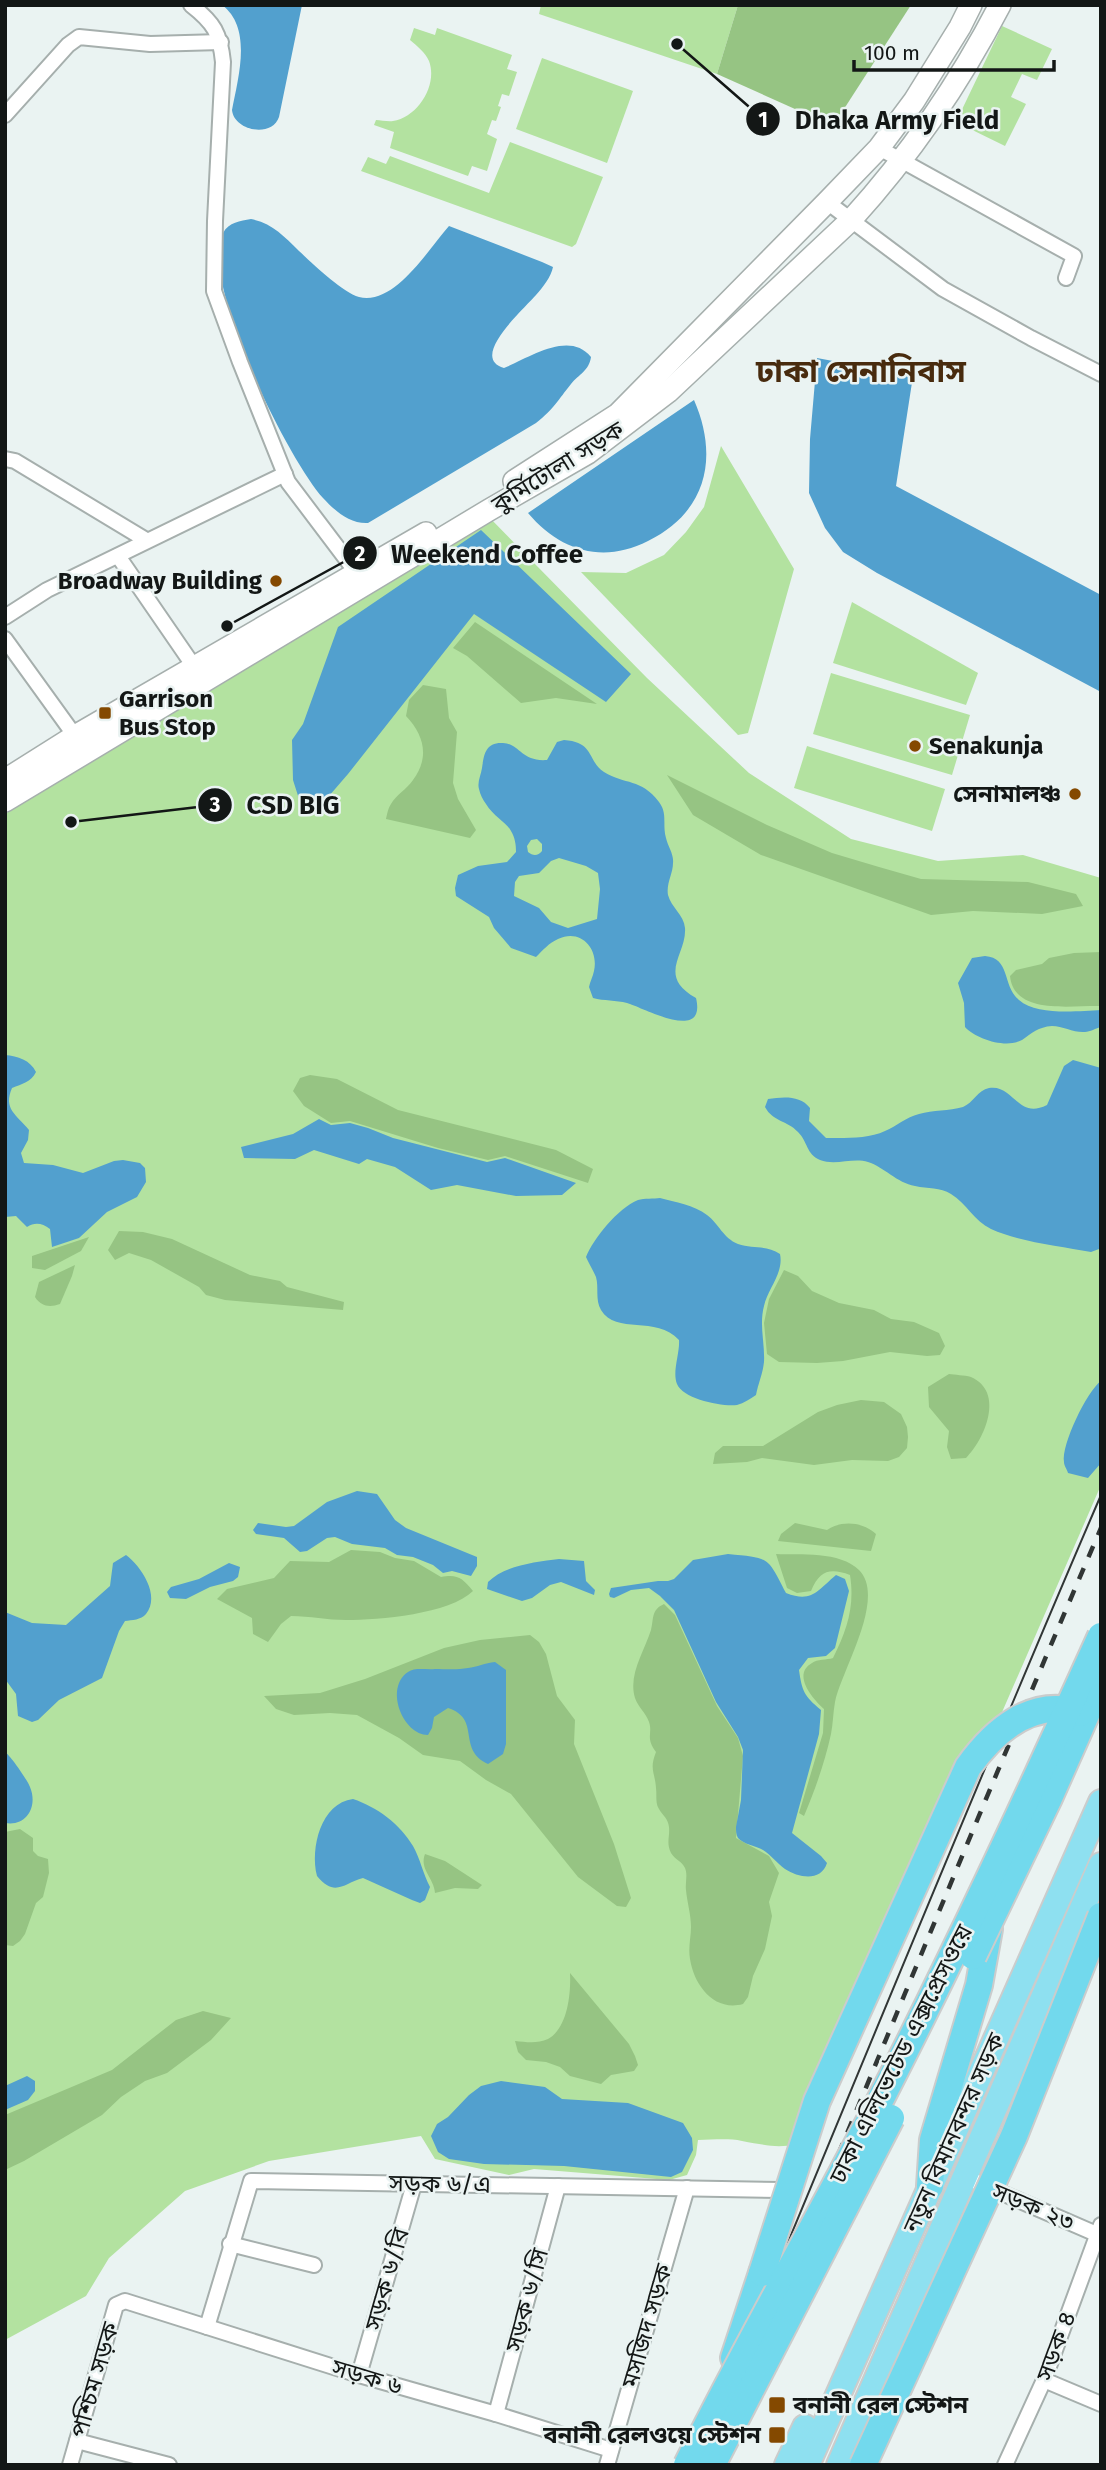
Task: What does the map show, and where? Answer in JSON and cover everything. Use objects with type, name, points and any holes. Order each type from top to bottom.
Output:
[{"type":"highway","points":[[930,2186],[933,2140],[986,1955],[1000,1839],[1101,1618]]},
{"type":"highway","name":"ঢাকা এলিভেটেড এক্সপ্রেসওয়ে","points":[[687,2465],[724,2390],[897,2067],[979,1900],[1101,1636]]},
{"type":"highway","name":"ঢাকা এলিভেটেড এক্সপ্রেসওয়ে","points":[[712,2465],[971,1960],[1049,1798],[1101,1681]]},
{"type":"highway","points":[[724,2390],[817,2101],[968,1767],[998,1732],[1015,1719],[1033,1713],[1053,1709],[1076,1712],[1101,1726]]},
{"type":"highway","name":"নতুন বিমানবন্দর সড়ক","points":[[807,2465],[1101,1802]]},
{"type":"highway","name":"নতুন বিমানবন্দর সড়ক","points":[[839,2465],[1101,1865]]},
{"type":"highway","points":[[863,2465],[1014,2136],[1101,1916]]},
{"type":"highway","points":[[788,2465],[819,2398],[857,2352]]},
{"type":"main road","name":"কুর্মিটোলা সড়ক","points":[[5,780],[75,736],[480,502],[618,414],[879,148],[914,101],[971,5]]},
{"type":"main road","name":"কুর্মিটোলা সড়ক","points":[[5,801],[489,510],[589,453],[668,392],[851,220],[903,161],[954,89],[1000,5]]},
{"type":"street","points":[[191,5],[210,20],[221,42],[223,62],[214,291],[288,482],[356,572]]},
{"type":"street","points":[[5,115],[68,45],[79,37],[150,44],[221,42]]},
{"type":"street","points":[[879,148],[1074,256],[1066,278]]},
{"type":"street","points":[[827,202],[943,289],[1101,374]]},
{"type":"street","points":[[5,459],[15,461],[146,540]]},
{"type":"street","points":[[6,615],[47,590],[285,474]]},
{"type":"street","points":[[118,556],[195,668]]},
{"type":"street","points":[[5,639],[75,736]]},
{"type":"street","name":"সড়ক ২৩","points":[[965,2178],[1099,2231]]},
{"type":"street","name":"সড়ক ৬/এ","points":[[207,2327],[251,2181],[781,2190]]},
{"type":"street","name":"সড়ক ৬/বি","points":[[359,2375],[414,2184]]},
{"type":"street","name":"সড়ক ৬/সি","points":[[496,2414],[558,2186]]},
{"type":"street","name":"মসজিদ সড়ক","points":[[609,2457],[687,2188]]},
{"type":"street","name":"সড়ক ৪","points":[[1005,2465],[1044,2380],[1099,2231]]},
{"type":"street","points":[[230,2244],[314,2265]]},
{"type":"street","name":"সড়ক ৬","points":[[125,2301],[359,2375],[496,2414],[609,2457]]},
{"type":"street","name":"পশ্চিম সড়ক","points":[[70,2465],[116,2305],[125,2301]]},
{"type":"street","points":[[1044,2380],[1101,2404]]},
{"type":"street","points":[[77,2441],[169,2465]]},
{"type":"green space","points":[[541,5],[738,5],[717,74],[539,14]]},
{"type":"green space","points":[[738,5],[911,5],[833,126],[717,74]]},
{"type":"green space","points":[[1002,26],[1052,49],[1037,80],[1022,74],[1011,97],[1026,104],[1005,146],[956,122]]},
{"type":"green space","points":[[414,28],[435,35],[437,28],[512,55],[507,69],[517,72],[509,96],[502,94],[496,121],[492,120],[487,134],[497,139],[487,171],[472,166],[468,176],[390,148],[394,132],[374,125],[376,120],[393,121],[410,113],[418,107],[428,89],[431,80],[429,61],[410,40]]},
{"type":"green space","points":[[542,58],[633,91],[607,163],[516,129]]},
{"type":"green space","points":[[510,142],[603,177],[576,244],[572,247],[361,171],[368,157],[386,164],[390,156],[489,193]]},
{"type":"green space","points":[[721,446],[794,569],[748,733],[738,735],[581,572],[626,573],[664,555],[686,532],[704,507]]},
{"type":"green space","points":[[486,514],[647,678],[749,773],[851,839],[938,861],[1023,855],[1101,878],[1101,1485],[817,2137],[780,2146],[731,2140],[698,2140],[696,2155],[687,2175],[669,2180],[534,2169],[509,2175],[435,2159],[421,2136],[269,2161],[185,2191],[109,2258],[86,2296],[5,2340],[5,814]]},
{"type":"green space","points":[[852,602],[978,673],[966,705],[833,663]]},
{"type":"green space","points":[[475,622],[597,704],[556,698],[521,703],[467,656],[453,648]]},
{"type":"green space","points":[[831,673],[970,715],[952,775],[813,734]]},
{"type":"green space","points":[[423,685],[446,689],[449,718],[457,732],[453,783],[458,799],[476,830],[470,838],[386,819],[391,804],[413,780],[422,763],[421,739],[406,716],[409,700]]},
{"type":"green space","points":[[807,746],[945,789],[932,831],[794,788]]},
{"type":"green space","points":[[667,775],[767,825],[832,853],[921,879],[1028,882],[1076,894],[1083,906],[1042,914],[973,911],[931,915],[761,855],[693,815]]},
{"type":"green space","points":[[1101,952],[1101,1006],[1046,1006],[1033,1003],[1014,989],[1010,976],[1016,970],[1042,964],[1049,958],[1074,953]]},
{"type":"green space","points":[[310,1075],[337,1079],[398,1110],[556,1150],[593,1169],[588,1183],[505,1156],[488,1160],[350,1121],[331,1123],[304,1106],[293,1091],[300,1078]]},
{"type":"green space","points":[[119,1231],[143,1232],[172,1239],[250,1275],[280,1281],[287,1287],[344,1302],[343,1310],[225,1300],[206,1295],[199,1287],[151,1260],[129,1253],[115,1260],[108,1250]]},
{"type":"green space","points":[[89,1237],[81,1251],[45,1270],[32,1268],[32,1256]]},
{"type":"green space","points":[[75,1265],[60,1304],[46,1305],[37,1300],[35,1297],[39,1282]]},
{"type":"green space","points":[[784,1270],[798,1276],[812,1291],[839,1303],[874,1310],[891,1319],[914,1322],[939,1333],[945,1346],[940,1355],[890,1352],[843,1361],[779,1362],[767,1354],[764,1323],[769,1299]]},
{"type":"green space","points":[[949,1374],[971,1377],[981,1384],[987,1393],[989,1404],[985,1428],[966,1458],[951,1459],[947,1447],[949,1431],[929,1407],[928,1387]]},
{"type":"green space","points":[[861,1400],[884,1402],[901,1414],[908,1437],[907,1448],[899,1457],[888,1461],[852,1460],[814,1465],[762,1458],[747,1462],[713,1464],[715,1453],[723,1446],[763,1446],[818,1412]]},
{"type":"green space","points":[[795,1523],[827,1530],[852,1524],[865,1527],[876,1534],[871,1551],[778,1541],[781,1534]]},
{"type":"green space","points":[[351,1550],[380,1552],[414,1561],[441,1577],[459,1578],[473,1591],[448,1605],[395,1617],[346,1620],[291,1616],[281,1624],[268,1642],[253,1634],[252,1618],[217,1599],[227,1589],[274,1578],[290,1561],[329,1562]]},
{"type":"green space","points":[[776,1554],[819,1555],[851,1564],[859,1570],[866,1582],[868,1598],[860,1635],[835,1702],[826,1755],[804,1816],[799,1813],[823,1733],[824,1709],[806,1687],[804,1674],[806,1668],[814,1662],[833,1658],[849,1618],[850,1575],[826,1572],[811,1591],[797,1593],[787,1588]]},
{"type":"green space","points":[[664,1604],[675,1615],[717,1706],[738,1738],[743,1756],[736,1838],[769,1856],[779,1873],[769,1902],[772,1916],[765,1949],[743,2004],[723,2004],[715,2000],[701,1987],[692,1969],[689,1955],[691,1922],[686,1871],[673,1855],[668,1843],[668,1824],[657,1802],[653,1767],[656,1752],[650,1739],[649,1722],[635,1698],[633,1689],[655,1612]]},
{"type":"green space","points":[[530,1635],[539,1642],[546,1654],[557,1696],[575,1720],[574,1744],[614,1844],[631,1898],[626,1907],[617,1906],[578,1877],[511,1794],[460,1761],[423,1755],[357,1715],[294,1715],[276,1709],[264,1696],[320,1693],[365,1679],[444,1648],[480,1640]]},
{"type":"green space","points":[[20,1829],[33,1838],[33,1851],[48,1859],[49,1873],[43,1897],[36,1903],[25,1934],[13,1946],[5,1945],[5,1832]]},
{"type":"green space","points":[[425,1854],[445,1861],[482,1885],[478,1889],[455,1888],[435,1893],[425,1869]]},
{"type":"green space","points":[[570,1973],[629,2044],[638,2065],[634,2071],[611,2075],[601,2084],[570,2076],[560,2067],[546,2062],[526,2060],[518,2052],[515,2041],[544,2041],[560,2027],[569,2000]]},
{"type":"green space","points":[[203,2011],[231,2018],[211,2040],[167,2073],[145,2081],[121,2097],[102,2115],[5,2170],[5,2115],[112,2070],[176,2020]]},
{"type":"water","points":[[222,5],[302,5],[279,117],[269,128],[262,130],[246,127],[234,117],[232,110],[240,69],[240,40],[232,15]]},
{"type":"water","points":[[251,219],[277,231],[344,290],[359,297],[385,293],[398,284],[449,226],[542,262],[553,267],[550,274],[539,292],[495,344],[492,354],[495,363],[504,368],[560,346],[582,349],[591,357],[590,362],[552,409],[536,423],[368,523],[349,519],[323,498],[289,447],[251,369],[235,328],[224,290],[219,257],[225,229]]},
{"type":"water","points":[[817,358],[913,376],[896,486],[1101,595],[1101,692],[877,573],[843,552],[825,528],[809,493],[810,439]]},
{"type":"water","points":[[694,400],[702,421],[706,462],[695,499],[684,515],[668,529],[631,548],[599,552],[568,545],[540,526],[528,513]]},
{"type":"water","points":[[481,530],[631,674],[606,702],[474,614],[316,811],[300,802],[293,780],[292,740],[303,724],[338,627]]},
{"type":"water","points":[[564,740],[581,744],[604,772],[646,789],[662,806],[666,838],[673,860],[668,895],[685,928],[675,973],[684,989],[696,998],[697,1012],[692,1019],[671,1019],[627,1003],[593,998],[589,987],[594,973],[594,955],[581,938],[566,936],[558,939],[536,957],[511,948],[494,928],[489,917],[456,896],[458,875],[478,866],[507,862],[516,852],[511,831],[489,808],[479,791],[486,750],[492,745],[503,743],[513,746],[526,756],[547,760],[557,742]],"holes":[[[537,839],[542,844],[539,854],[528,852],[527,846],[531,840]],[[559,858],[586,866],[598,873],[600,889],[597,919],[568,928],[551,922],[539,908],[514,896],[515,882],[519,876],[539,873],[551,861]]]},
{"type":"water","points":[[985,956],[999,962],[1010,988],[1019,1000],[1027,1005],[1058,1011],[1101,1010],[1101,1027],[1081,1032],[1056,1026],[1047,1027],[1015,1043],[1000,1043],[976,1035],[965,1027],[964,1003],[958,983],[972,958]]},
{"type":"water","points":[[5,1055],[23,1059],[36,1072],[23,1084],[12,1088],[9,1101],[12,1111],[29,1130],[28,1140],[21,1153],[24,1163],[53,1165],[83,1173],[123,1160],[140,1163],[145,1168],[146,1182],[137,1197],[107,1212],[79,1238],[52,1247],[50,1229],[47,1227],[36,1224],[27,1227],[16,1216],[5,1217]]},
{"type":"water","points":[[1073,1060],[1101,1068],[1101,1245],[1099,1249],[1091,1252],[1027,1240],[991,1229],[951,1194],[908,1184],[868,1162],[820,1160],[812,1154],[798,1132],[772,1116],[765,1107],[768,1099],[796,1099],[810,1108],[809,1121],[826,1138],[864,1137],[885,1131],[914,1115],[963,1107],[989,1088],[1004,1091],[1029,1108],[1047,1105],[1064,1066]]},
{"type":"water","points":[[319,1119],[331,1125],[350,1123],[393,1138],[487,1162],[505,1158],[576,1183],[562,1195],[516,1196],[457,1185],[431,1190],[395,1167],[367,1159],[359,1164],[314,1150],[295,1159],[244,1158],[241,1147],[293,1134]]},
{"type":"water","points":[[660,1198],[702,1212],[738,1244],[770,1249],[780,1254],[780,1268],[766,1299],[763,1313],[762,1374],[756,1395],[740,1404],[713,1403],[687,1394],[677,1384],[676,1379],[679,1340],[659,1328],[616,1322],[599,1306],[596,1277],[586,1257],[589,1250],[607,1225],[630,1204],[643,1199]]},
{"type":"water","points":[[1101,1381],[1101,1463],[1088,1478],[1068,1473],[1064,1454],[1076,1419],[1089,1395]]},
{"type":"water","points":[[357,1491],[377,1494],[395,1520],[406,1528],[477,1557],[477,1566],[471,1576],[452,1571],[443,1573],[433,1565],[413,1557],[397,1555],[385,1548],[352,1544],[335,1537],[327,1538],[307,1551],[300,1552],[284,1538],[256,1534],[253,1530],[258,1523],[294,1526],[327,1502]]},
{"type":"water","points":[[728,1554],[753,1557],[766,1562],[775,1572],[786,1593],[795,1596],[814,1594],[836,1575],[845,1579],[849,1591],[835,1648],[826,1656],[808,1658],[799,1670],[805,1693],[821,1710],[819,1734],[792,1833],[827,1863],[815,1876],[791,1872],[763,1850],[737,1837],[743,1750],[716,1702],[674,1610],[649,1588],[631,1590],[614,1598],[609,1594],[611,1588],[674,1579],[693,1560]]},
{"type":"water","points":[[126,1555],[138,1566],[150,1590],[150,1607],[146,1614],[139,1619],[125,1621],[102,1678],[59,1700],[38,1720],[32,1722],[18,1716],[16,1694],[5,1679],[5,1612],[32,1623],[66,1625],[110,1586],[113,1563]]},
{"type":"water","points":[[559,1559],[584,1561],[586,1581],[595,1590],[594,1595],[561,1582],[550,1585],[532,1598],[522,1601],[487,1589],[488,1582],[503,1572],[521,1565]]},
{"type":"water","points":[[229,1563],[240,1567],[238,1577],[233,1581],[210,1587],[186,1599],[170,1598],[167,1592],[171,1587],[199,1579]]},
{"type":"water","points":[[495,1662],[506,1670],[506,1744],[503,1754],[488,1764],[478,1758],[473,1750],[464,1719],[458,1713],[448,1708],[434,1717],[428,1735],[419,1733],[404,1719],[397,1699],[397,1689],[401,1679],[411,1670],[464,1669]]},
{"type":"water","points":[[5,1752],[29,1784],[33,1801],[29,1814],[13,1823],[5,1823]]},
{"type":"water","points":[[353,1799],[387,1817],[408,1838],[430,1887],[425,1900],[420,1903],[363,1878],[334,1888],[323,1883],[317,1876],[315,1853],[320,1828],[333,1809],[342,1802]]},
{"type":"water","points":[[27,2076],[35,2081],[35,2091],[28,2100],[5,2110],[5,2086]]},
{"type":"water","points":[[501,2081],[545,2087],[562,2099],[628,2103],[683,2123],[692,2138],[693,2150],[682,2172],[671,2177],[564,2166],[484,2164],[449,2159],[438,2152],[431,2136],[437,2124],[481,2086]]},
{"type":"tram line","points":[[695,2465],[1101,1495]]},
{"type":"railway","points":[[709,2465],[1101,1528]]},
{"type":"place","name":"Dhaka Army Field","points":[[677,44]]},
{"type":"place","name":"Broadway Building","points":[[276,581]]},
{"type":"place","name":"Weekend Coffee","points":[[227,626]]},
{"type":"place","name":"Garrison Bus Stop","points":[[105,713]]},
{"type":"place","name":"Senakunja","points":[[915,746]]},
{"type":"place","name":"সেনামালঞ্চ","points":[[1075,794]]},
{"type":"place","name":"CSD BIG","points":[[71,822]]},
{"type":"place","name":"বনানী রেল স্টেশন","points":[[777,2405]]},
{"type":"place","name":"বনানী রেলওয়ে স্টেশন","points":[[777,2435]]},
{"type":"district","name":"ঢাকা সেনানিবাস","points":[[861,371]]}]
